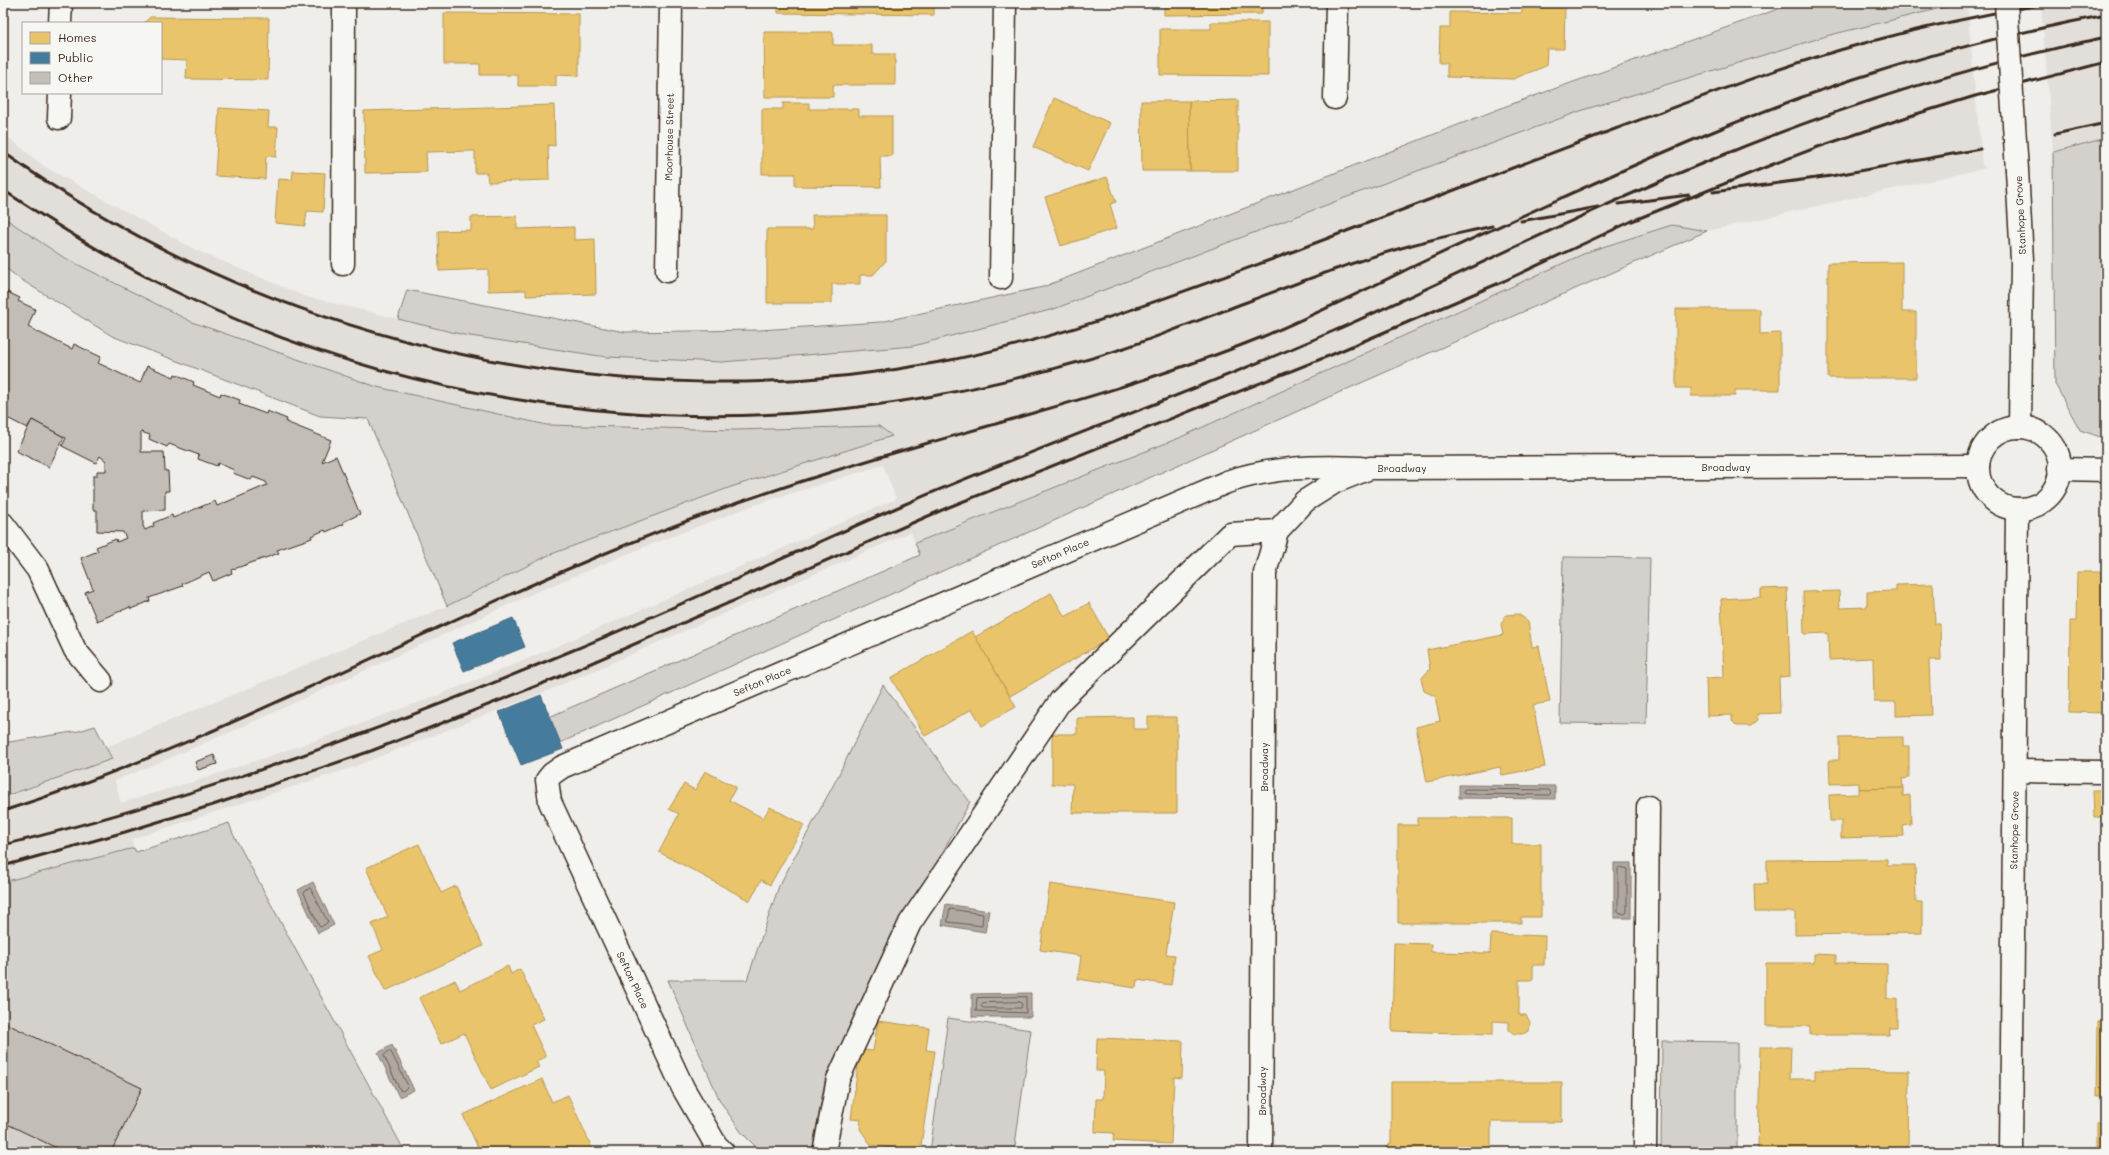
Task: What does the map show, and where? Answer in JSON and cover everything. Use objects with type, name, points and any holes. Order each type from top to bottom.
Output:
[{"type":"street","points":[[60,22],[61,3]]},
{"type":"street","points":[[344,3],[344,264]]},
{"type":"street","name":"Moorhouse Street","points":[[667,272],[671,3]]},
{"type":"street","points":[[1001,278],[1005,3]]},
{"type":"street","points":[[1335,98],[1337,3]]},
{"type":"street","name":"Stanhope Grove","points":[[2006,3],[2022,260],[2020,427]]},
{"type":"street","points":[[59,118],[60,94]]},
{"type":"street","points":[[2020,427],[2037,430],[2050,440],[2057,455],[2059,469],[2058,482],[2051,494],[2040,503],[2027,508],[2017,509],[2003,506],[1990,497],[1981,484],[1978,466],[1982,453],[1990,439],[2003,430],[2020,427]]},
{"type":"street","name":"Broadway","points":[[1261,1152],[1265,573],[1277,531],[1305,501],[1335,482],[1370,468],[1978,466]]},
{"type":"street","name":"Sefton Place","points":[[723,1152],[716,1145],[683,1088],[550,802],[548,780],[552,774],[562,767],[1227,482],[1276,470],[1342,467],[1370,468]]},
{"type":"street","points":[[2059,469],[2106,470]]},
{"type":"street","name":"Stanhope Grove","points":[[2011,1152],[2017,509]]},
{"type":"street","points":[[3,524],[38,570],[75,650],[101,681]]},
{"type":"street","points":[[824,1152],[838,1079],[910,924],[1061,700],[1230,534],[1277,531]]},
{"type":"street","points":[[2015,771],[2106,772]]},
{"type":"street","points":[[1645,1152],[1648,807]]},
{"type":"shaded area","points":[[1795,3],[1962,3],[1830,35],[1586,109],[1363,191],[1054,309],[913,346],[722,362],[606,357],[464,335],[398,319],[407,290],[625,332],[760,330],[880,322],[1043,287],[1509,105]]},
{"type":"shaded area","points":[[1967,3],[1982,164],[1986,168],[1707,231],[1672,225],[1590,251],[1179,438],[915,543],[911,532],[554,688],[348,769],[132,839],[134,848],[3,882],[3,797],[112,759],[106,747],[447,606],[549,555],[731,487],[891,436],[879,426],[734,430],[547,425],[377,387],[192,322],[63,257],[3,217],[3,133],[45,167],[196,250],[304,296],[464,335],[606,357],[722,362],[913,346],[1054,309],[1363,191],[1586,109],[1830,35]],"holes":[[[883,465],[896,499],[518,663],[438,695],[322,738],[205,778],[121,803],[115,781],[233,731],[534,593],[642,548],[754,505]]]},
{"type":"shaded area","points":[[2041,3],[2106,3],[2106,138],[2053,152]]},
{"type":"shaded area","points":[[2106,138],[2106,439],[2080,430],[2055,384],[2053,152]]},
{"type":"shaded area","points":[[3,217],[63,257],[192,322],[377,387],[547,425],[734,430],[879,426],[892,436],[731,487],[549,555],[447,606],[368,419],[320,416],[112,336],[20,279],[3,266]]},
{"type":"shaded area","points":[[1672,225],[1707,231],[1329,397],[560,743],[549,717],[920,555],[915,543],[1179,438],[1590,251]]},
{"type":"shaded area","points":[[1563,557],[1650,558],[1646,724],[1560,723]]},
{"type":"shaded area","points":[[883,685],[970,802],[864,995],[825,1080],[812,1152],[761,1152],[741,1132],[720,1101],[668,980],[747,980],[779,886],[836,780]]},
{"type":"shaded area","points":[[95,726],[112,759],[3,797],[3,743],[79,731]]},
{"type":"shaded area","points":[[229,823],[233,834],[405,1152],[3,1152],[3,882],[134,848],[136,852]]},
{"type":"shaded area","points":[[948,1018],[1031,1030],[1014,1152],[930,1152]]},
{"type":"shaded area","points":[[1662,1041],[1737,1042],[1737,1152],[1661,1152]]},
{"type":"water","points":[[1459,785],[1555,786],[1555,799],[1459,798]]},
{"type":"water","points":[[1614,863],[1631,863],[1631,918],[1614,918]]},
{"type":"water","points":[[313,882],[334,925],[318,933],[298,890]]},
{"type":"water","points":[[946,904],[989,911],[985,932],[942,925]]},
{"type":"water","points":[[1031,993],[1031,1017],[972,1017],[972,994]]},
{"type":"water","points":[[392,1045],[414,1090],[399,1097],[378,1053]]},
{"type":"building: Homes","points":[[778,3],[934,3],[934,15],[778,13]]},
{"type":"building: Homes","points":[[1150,3],[1262,3],[1262,14],[1164,15],[1164,6],[1150,6]]},
{"type":"building: Homes","points":[[1522,6],[1565,7],[1564,49],[1547,49],[1546,66],[1513,79],[1447,77],[1447,63],[1439,63],[1440,28],[1450,28],[1450,12],[1522,13]]},
{"type":"building: Homes","points":[[444,13],[579,14],[579,76],[556,75],[556,86],[518,86],[518,75],[480,75],[480,64],[444,64]]},
{"type":"building: Homes","points":[[150,17],[269,18],[268,80],[186,79],[187,60],[162,59],[162,22],[145,22]]},
{"type":"building: Homes","points":[[1211,22],[1268,22],[1268,76],[1160,75],[1160,29],[1211,29]]},
{"type":"building: Homes","points":[[764,32],[833,32],[833,45],[872,45],[872,54],[895,54],[895,85],[833,85],[833,97],[765,97]]},
{"type":"building: Homes","points":[[1054,98],[1110,123],[1088,171],[1033,147]]},
{"type":"building: Homes","points":[[1238,100],[1238,171],[1190,171],[1189,101]]},
{"type":"building: Homes","points":[[1141,101],[1189,101],[1190,171],[1142,171]]},
{"type":"building: Homes","points":[[783,103],[809,103],[809,109],[859,109],[859,116],[892,116],[892,156],[880,156],[881,187],[795,186],[795,174],[762,174],[762,109],[783,109]]},
{"type":"building: Homes","points":[[554,105],[555,146],[548,145],[549,180],[488,182],[487,173],[475,173],[475,151],[426,152],[427,172],[365,173],[364,111]]},
{"type":"building: Homes","points":[[219,108],[269,111],[268,127],[278,127],[276,157],[266,156],[265,179],[215,176]]},
{"type":"building: Homes","points":[[293,171],[325,173],[323,212],[307,211],[305,226],[275,223],[278,179],[292,180]]},
{"type":"building: Homes","points":[[1107,177],[1116,202],[1110,204],[1117,228],[1061,246],[1045,197]]},
{"type":"building: Homes","points":[[812,215],[886,215],[886,261],[873,275],[860,275],[860,284],[832,284],[832,303],[767,303],[767,229],[813,229]]},
{"type":"building: Homes","points":[[517,216],[517,229],[574,227],[574,240],[595,239],[596,294],[526,296],[526,290],[488,291],[488,269],[439,271],[438,231],[471,230],[471,217]]},
{"type":"building: Homes","points":[[1902,262],[1902,312],[1916,312],[1916,378],[1828,378],[1828,263]]},
{"type":"building: Homes","points":[[1676,309],[1760,309],[1760,334],[1780,333],[1780,390],[1735,390],[1735,396],[1691,396],[1691,388],[1676,388]]},
{"type":"building: Homes","points":[[2077,572],[2106,572],[2106,713],[2069,712],[2070,621],[2076,621]]},
{"type":"building: Homes","points":[[1933,584],[1935,624],[1940,624],[1941,660],[1929,660],[1931,715],[1896,716],[1896,702],[1874,702],[1873,658],[1829,660],[1828,633],[1804,634],[1803,592],[1839,591],[1840,608],[1867,607],[1867,592],[1896,591],[1896,585]]},
{"type":"building: Homes","points":[[1787,588],[1790,676],[1779,677],[1780,713],[1757,714],[1758,720],[1751,726],[1737,726],[1732,721],[1732,715],[1707,716],[1706,678],[1724,677],[1721,599],[1761,597],[1761,589]]},
{"type":"building: Homes","points":[[1051,593],[1065,617],[1089,603],[1109,639],[1010,696],[975,637]]},
{"type":"building: Homes","points":[[1518,614],[1528,621],[1532,647],[1539,646],[1550,702],[1533,705],[1545,767],[1502,775],[1500,767],[1427,782],[1416,727],[1440,721],[1435,696],[1424,691],[1421,679],[1430,669],[1427,650],[1503,635],[1501,624],[1506,615]]},
{"type":"building: Homes","points":[[972,631],[1016,707],[982,726],[972,709],[925,736],[891,678]]},
{"type":"building: Homes","points":[[1133,717],[1133,729],[1148,729],[1148,717],[1177,717],[1177,813],[1072,813],[1073,784],[1052,784],[1052,734],[1077,734],[1077,718]]},
{"type":"building: Homes","points":[[1903,737],[1903,746],[1909,746],[1909,778],[1902,779],[1903,788],[1859,789],[1859,783],[1830,784],[1829,760],[1839,760],[1839,738]]},
{"type":"building: Homes","points":[[705,771],[736,787],[729,800],[763,818],[770,807],[804,825],[770,885],[761,880],[750,901],[659,852],[679,814],[669,809],[684,784],[695,790]]},
{"type":"building: Homes","points":[[1903,788],[1903,796],[1910,795],[1911,824],[1903,825],[1904,836],[1841,838],[1841,821],[1830,821],[1829,795],[1859,794],[1859,789]]},
{"type":"building: Homes","points":[[2093,790],[2106,790],[2106,818],[2094,818]]},
{"type":"building: Homes","points":[[1418,818],[1512,818],[1512,844],[1541,844],[1541,917],[1521,917],[1521,923],[1398,923],[1398,825],[1418,825]]},
{"type":"building: Homes","points":[[419,844],[441,893],[456,886],[483,946],[385,991],[369,956],[383,950],[372,924],[388,917],[366,868]]},
{"type":"building: Homes","points":[[1887,859],[1887,865],[1915,865],[1916,902],[1922,902],[1922,933],[1795,935],[1795,912],[1755,912],[1754,884],[1767,884],[1767,860]]},
{"type":"building: Homes","points":[[1050,884],[1174,902],[1166,954],[1175,955],[1171,985],[1137,980],[1136,988],[1078,979],[1081,956],[1040,950]]},
{"type":"building: Homes","points":[[1491,934],[1545,936],[1544,965],[1533,965],[1533,980],[1519,980],[1519,1015],[1526,1015],[1530,1022],[1529,1031],[1522,1034],[1514,1034],[1509,1030],[1509,1022],[1493,1021],[1493,1034],[1392,1031],[1394,943],[1431,944],[1431,952],[1490,953]]},
{"type":"building: Homes","points":[[1814,954],[1836,955],[1836,963],[1887,964],[1887,999],[1897,998],[1897,1028],[1890,1028],[1889,1035],[1810,1035],[1810,1026],[1766,1026],[1766,963],[1814,963]]},
{"type":"building: Homes","points":[[508,966],[511,974],[520,969],[544,1019],[531,1025],[546,1057],[536,1061],[539,1067],[491,1090],[464,1033],[441,1044],[419,998],[455,980],[460,990]]},
{"type":"building: Homes","points":[[878,1021],[929,1028],[926,1050],[935,1051],[920,1152],[871,1145],[860,1129],[861,1120],[851,1119],[860,1050],[873,1051]]},
{"type":"building: Homes","points":[[2098,1021],[2106,1021],[2106,1096],[2097,1096]]},
{"type":"building: Homes","points":[[1097,1038],[1183,1041],[1182,1078],[1174,1077],[1171,1144],[1113,1141],[1114,1133],[1095,1132],[1096,1099],[1103,1099],[1104,1071],[1096,1071]]},
{"type":"building: Homes","points":[[1760,1047],[1791,1047],[1790,1079],[1815,1079],[1815,1070],[1909,1071],[1908,1152],[1853,1150],[1852,1152],[1821,1152],[1821,1150],[1810,1150],[1810,1152],[1758,1152]]},
{"type":"building: Homes","points":[[542,1079],[552,1102],[568,1095],[594,1152],[480,1152],[463,1115]]},
{"type":"building: Homes","points":[[1391,1082],[1562,1082],[1562,1122],[1491,1122],[1491,1151],[1521,1152],[1389,1152],[1385,1148],[1391,1143]]},
{"type":"building: Homes","points":[[2098,1125],[2106,1125],[2106,1152],[2098,1152]]},
{"type":"building: Public","points":[[513,618],[525,647],[464,671],[452,643]]},
{"type":"building: Public","points":[[541,695],[563,749],[521,765],[499,712]]},
{"type":"building: Other","points":[[3,290],[20,298],[18,301],[35,309],[28,327],[72,349],[74,344],[101,357],[98,363],[140,383],[147,366],[174,377],[175,374],[194,382],[193,385],[220,396],[221,393],[240,400],[239,404],[266,414],[267,411],[287,419],[286,422],[331,440],[322,462],[336,456],[360,514],[343,522],[344,524],[326,532],[325,530],[311,536],[312,538],[277,550],[279,553],[231,570],[232,573],[213,581],[209,572],[182,584],[183,586],[149,598],[150,601],[131,609],[130,607],[97,621],[85,592],[93,589],[81,558],[98,551],[96,547],[116,539],[117,542],[126,538],[123,532],[97,531],[97,510],[93,510],[93,476],[97,476],[97,471],[106,471],[106,461],[100,456],[96,463],[62,446],[66,438],[32,420],[27,428],[3,416]],"holes":[[[141,432],[150,435],[149,439],[167,447],[169,444],[199,455],[198,459],[217,466],[218,463],[234,470],[233,473],[251,480],[253,477],[266,482],[267,485],[217,506],[215,501],[173,518],[172,515],[153,523],[154,526],[145,530],[143,526],[143,511],[165,510],[165,491],[169,491],[168,471],[165,471],[164,452],[141,452]]]},
{"type":"building: Other","points":[[32,420],[64,437],[49,467],[16,451]]},
{"type":"building: Other","points":[[214,755],[217,764],[198,770],[195,762]]},
{"type":"building: Other","points":[[3,1022],[142,1088],[111,1152],[65,1152],[3,1122]]},
{"type":"railway","points":[[3,152],[55,187],[108,219],[163,249],[276,299],[335,320],[394,338],[455,353],[515,365],[636,379],[697,382],[758,382],[819,378],[880,372],[940,362],[984,353],[1070,330],[1155,302],[1281,256],[1615,129],[1799,63],[1861,44],[1932,26],[2052,3]]},
{"type":"railway","points":[[3,811],[85,783],[165,751],[244,717],[558,573],[673,526],[818,476],[1055,407],[1180,368],[1262,337],[1321,311],[1512,220],[1605,178],[1746,118],[1818,91],[1947,51],[2011,35],[2106,15]]},
{"type":"railway","points":[[3,845],[148,806],[220,783],[361,734],[501,680],[655,616],[903,505],[1013,459],[1235,372],[1345,326],[1615,201],[1755,142],[1853,106],[1953,75],[2055,48],[2106,37]]},
{"type":"railway","points":[[3,866],[125,832],[213,805],[371,751],[559,677],[949,507],[1331,355],[1504,281],[1632,221],[1771,165],[1818,147],[1913,115],[1975,96],[2106,62]]},
{"type":"railway","points":[[2055,134],[2106,123]]},
{"type":"railway","points":[[1713,192],[1831,176],[1980,149]]},
{"type":"railway","points":[[3,190],[86,243],[172,290],[254,327],[339,357],[426,381],[515,399],[605,411],[695,415],[786,414],[875,405],[927,397],[1031,375],[1125,348],[1318,275],[1363,260],[1408,246],[1492,226]]},
{"type":"railway","points":[[1618,204],[1689,195]]},
{"type":"railway","points":[[1521,221],[1598,207]]}]
